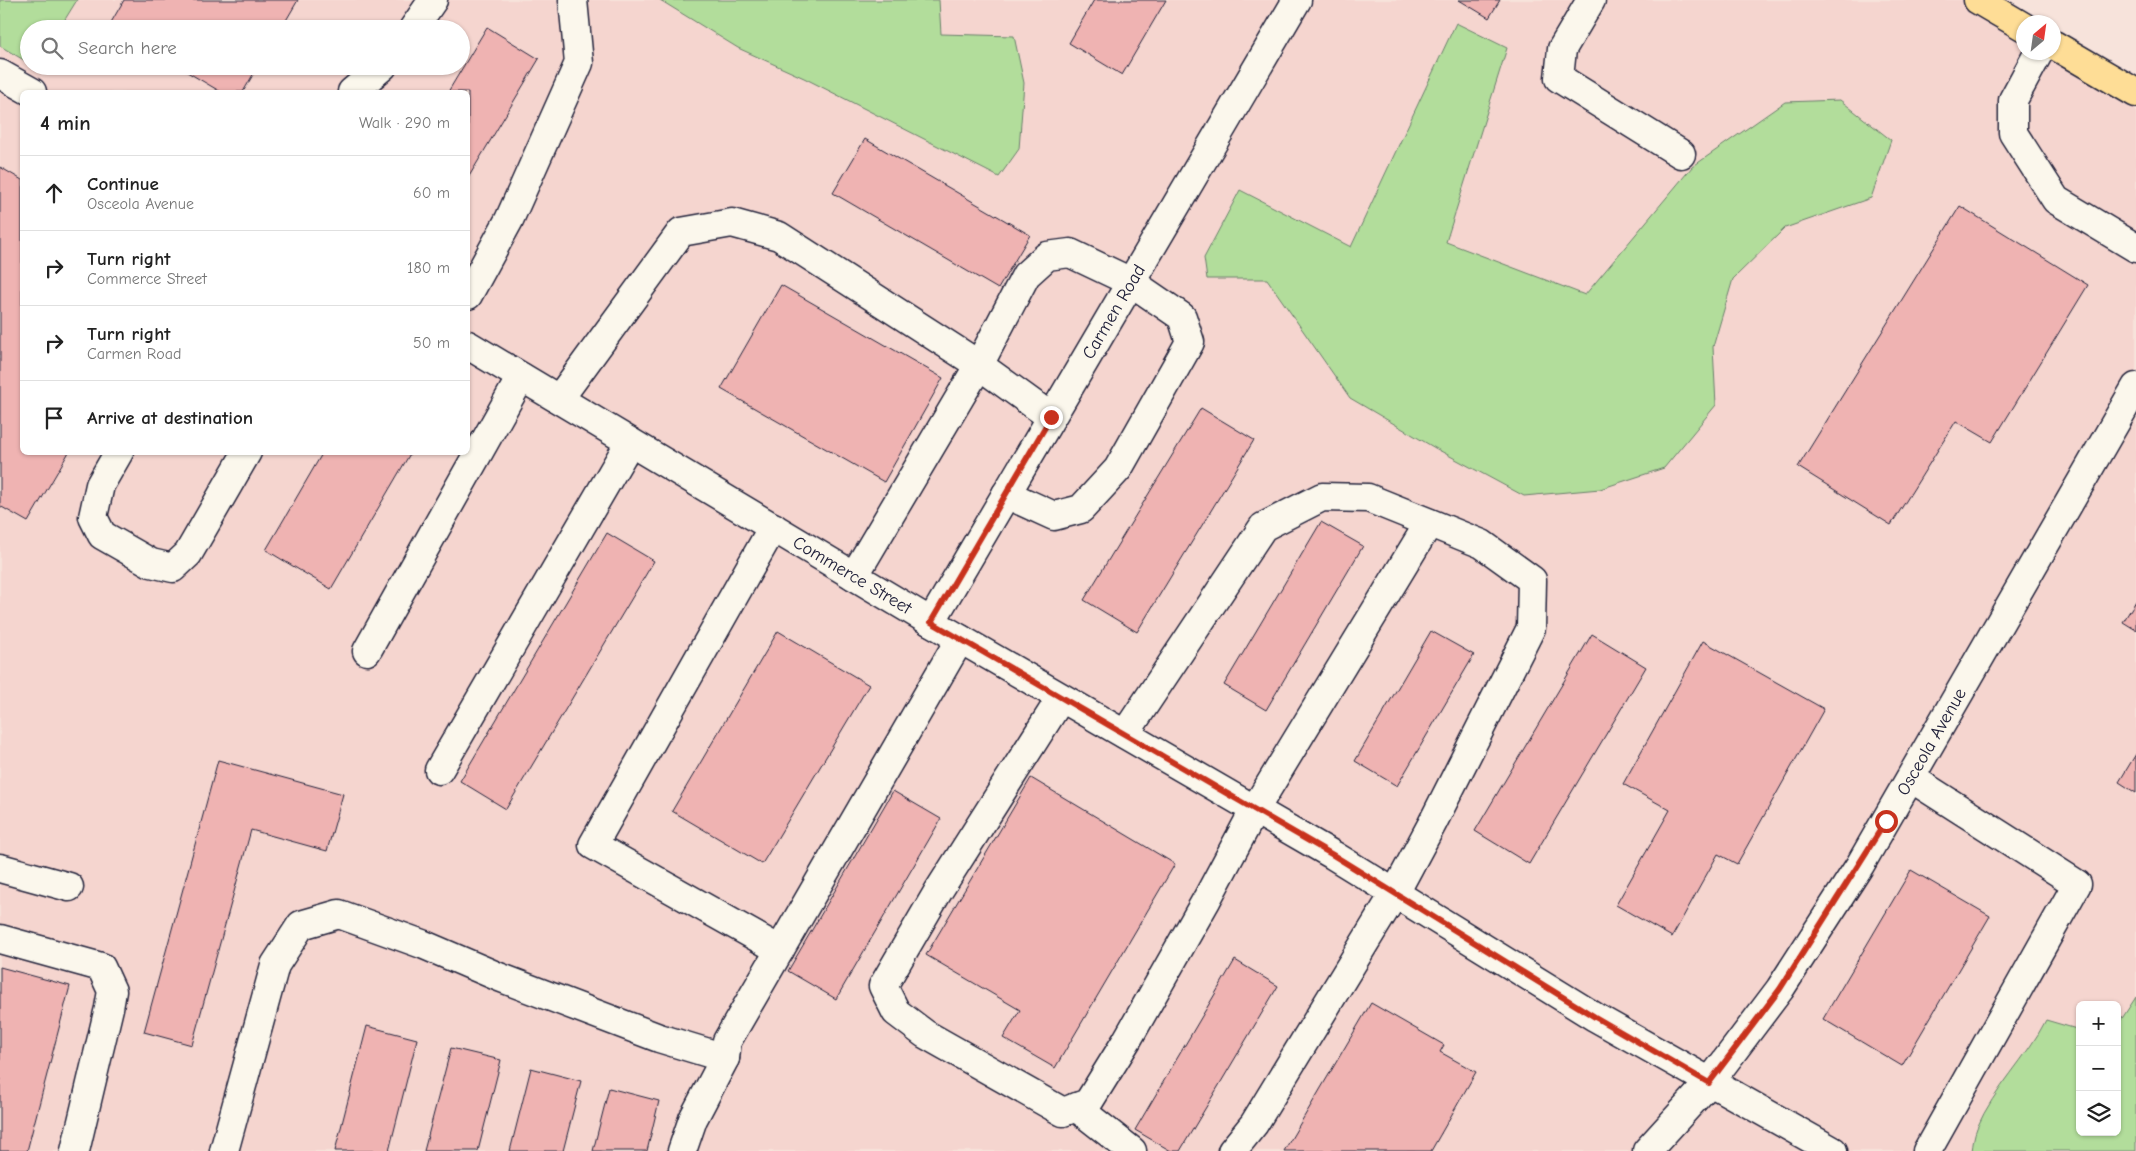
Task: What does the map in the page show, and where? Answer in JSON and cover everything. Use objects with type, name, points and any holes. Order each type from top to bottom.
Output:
[{"type":"main road","points":[[1978,0],[2016,22]]},
{"type":"main road","points":[[2061,48],[2136,93]]},
{"type":"street","points":[[420,20],[433,0]]},
{"type":"street","points":[[470,290],[509,220],[579,62],[573,0]]},
{"type":"street","name":"Carmen Road","points":[[931,622],[1297,0]]},
{"type":"street","points":[[1591,0],[1562,49],[1558,78],[1681,154]]},
{"type":"street","points":[[2035,60],[2013,100],[2013,133],[2056,200],[2136,248]]},
{"type":"street","points":[[0,74],[28,90]]},
{"type":"street","points":[[354,90],[372,75]]},
{"type":"street","points":[[559,399],[681,232],[732,223],[779,236],[979,365],[1051,417]]},
{"type":"street","points":[[854,576],[979,365],[1026,275],[1048,256],[1070,253],[1131,282],[1182,317],[1190,342],[1118,470],[1080,510],[1054,516],[1006,494]]},
{"type":"street","name":"Commerce Street","points":[[470,346],[931,622],[1395,893],[1595,1017],[1709,1083],[1833,1151]]},
{"type":"street","points":[[367,651],[521,377]]},
{"type":"street","name":"Osceola Avenue","points":[[1647,1151],[1709,1083],[1780,989],[1860,865],[2129,416],[2136,387]]},
{"type":"street","points":[[439,770],[630,442]]},
{"type":"street","points":[[117,455],[100,485],[93,517],[102,535],[151,563],[173,568],[188,554],[245,455]]},
{"type":"street","points":[[1125,734],[1263,527],[1322,497],[1368,498],[1482,544],[1532,580],[1531,628],[1432,824],[1395,893],[1254,1124],[1232,1151]]},
{"type":"street","points":[[1061,698],[939,890],[883,986],[896,1012],[925,1034],[1063,1112],[1088,1103],[1127,1040],[1255,810],[1430,523]]},
{"type":"street","points":[[773,527],[593,845],[780,950]]},
{"type":"street","points":[[682,1151],[694,1119],[725,1058],[727,1041],[960,639]]},
{"type":"street","points":[[1911,778],[2077,884],[1927,1151]]},
{"type":"street","points":[[0,868],[69,887]]},
{"type":"street","points":[[224,1151],[275,965],[301,925],[339,914],[422,944],[499,977],[659,1038],[725,1058]]},
{"type":"street","points":[[0,939],[100,967],[112,991],[110,1008],[75,1151]]},
{"type":"street","points":[[1076,1107],[1132,1151]]},
{"type":"shaded area","points":[[0,0],[1978,0],[2016,23],[2016,60],[2061,60],[2061,56],[2136,93],[2136,1151],[0,1151]]},
{"type":"green space","points":[[0,0],[77,0],[65,20],[20,20],[20,58],[0,46]]},
{"type":"green space","points":[[660,0],[939,0],[941,34],[1014,36],[1024,83],[1019,149],[999,177],[804,78],[738,48]]},
{"type":"green space","points":[[1456,23],[1507,48],[1446,242],[1585,295],[1692,167],[1785,102],[1840,100],[1891,140],[1871,198],[1785,228],[1733,279],[1713,347],[1716,405],[1664,468],[1600,489],[1524,496],[1435,448],[1350,398],[1267,279],[1207,279],[1204,258],[1240,190],[1351,247]]},
{"type":"green space","points":[[2136,997],[2136,1151],[1972,1151],[1976,1131],[1984,1113],[2030,1047],[2046,1020],[2076,1029],[2076,1136],[2121,1136],[2121,1020]]},
{"type":"building","points":[[124,0],[298,0],[286,20],[112,20]]},
{"type":"building","points":[[1094,0],[1166,0],[1122,75],[1069,43]]},
{"type":"building","points":[[1459,0],[1500,0],[1489,18]]},
{"type":"building","points":[[487,27],[539,59],[470,175],[470,90],[449,90],[458,75],[470,75],[470,55]]},
{"type":"building","points":[[192,75],[253,75],[244,90],[218,90]]},
{"type":"building","points":[[865,139],[1030,235],[998,289],[833,193]]},
{"type":"building","points":[[0,167],[20,179],[20,455],[67,455],[28,522],[0,506]]},
{"type":"building","points":[[1960,206],[2088,285],[1992,442],[1956,421],[1891,525],[1798,467]]},
{"type":"building","points":[[781,285],[943,378],[884,482],[721,389]]},
{"type":"building","points":[[1201,408],[1254,440],[1137,632],[1084,600]]},
{"type":"building","points":[[321,455],[409,455],[331,589],[266,550]]},
{"type":"building","points":[[1321,522],[1363,546],[1266,710],[1224,685]]},
{"type":"building","points":[[607,533],[654,561],[506,809],[460,781]]},
{"type":"building","points":[[2136,601],[2136,630],[2123,622]]},
{"type":"building","points":[[778,631],[869,685],[762,864],[672,811]]},
{"type":"building","points":[[1431,631],[1474,655],[1397,786],[1355,761]]},
{"type":"building","points":[[1592,634],[1646,667],[1529,864],[1475,831]]},
{"type":"building","points":[[1703,641],[1824,709],[1737,864],[1718,854],[1672,937],[1616,905],[1670,810],[1623,784]]},
{"type":"building","points":[[2136,754],[2136,793],[2119,782]]},
{"type":"building","points":[[218,760],[343,794],[327,851],[251,830],[192,1045],[144,1032]]},
{"type":"building","points":[[1031,778],[1175,864],[1055,1068],[1003,1038],[1020,1010],[926,955]]},
{"type":"building","points":[[893,791],[941,819],[836,999],[788,971]]},
{"type":"building","points":[[1911,870],[1990,916],[1902,1066],[1823,1019]]},
{"type":"building","points":[[1235,960],[1278,986],[1180,1151],[1171,1151],[1135,1130]]},
{"type":"building","points":[[0,967],[70,986],[27,1151],[0,1151]]},
{"type":"building","points":[[1371,1003],[1444,1045],[1440,1052],[1476,1072],[1431,1151],[1284,1151]]},
{"type":"building","points":[[367,1026],[417,1039],[389,1151],[335,1151]]},
{"type":"building","points":[[451,1048],[501,1060],[478,1151],[424,1151]]},
{"type":"building","points":[[531,1068],[581,1081],[563,1151],[510,1151]]},
{"type":"building","points":[[609,1088],[659,1101],[647,1151],[593,1151]]},
{"type":"route","points":[[1051,417],[931,622],[1333,855],[1595,1017],[1709,1083],[1780,989],[1886,821]]}]
